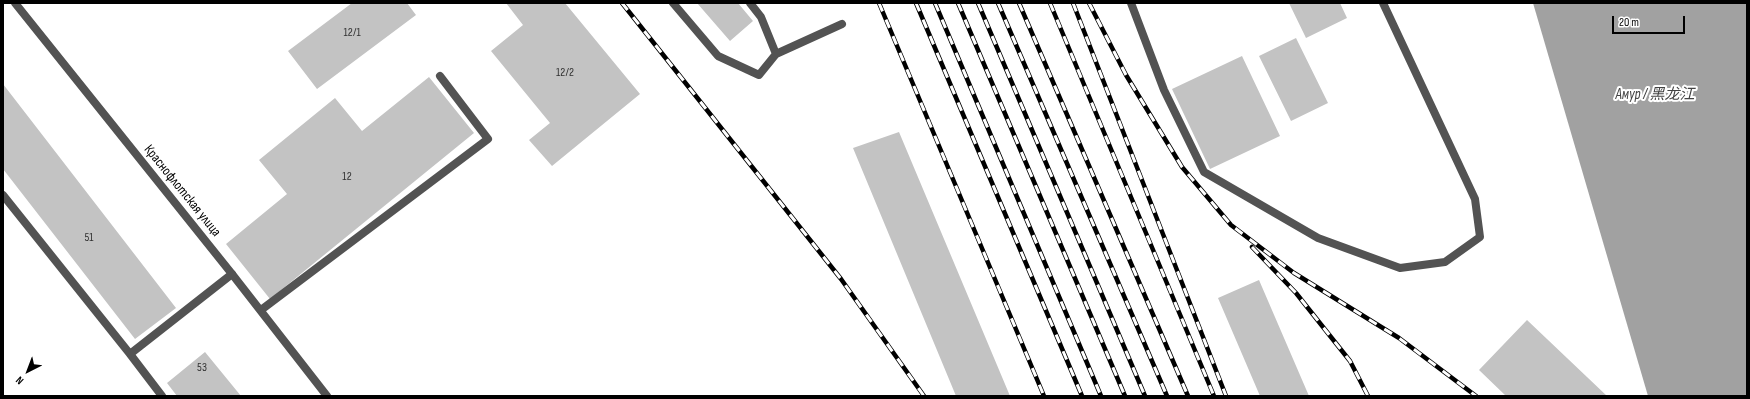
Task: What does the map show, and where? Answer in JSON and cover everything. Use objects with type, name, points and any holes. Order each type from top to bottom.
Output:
[{"type":"street","name":"Краснофлотская улица","points":[[15,3],[261,310],[327,396]]},
{"type":"street","points":[[673,3],[718,56],[760,75],[776,54],[842,24]]},
{"type":"street","points":[[750,3],[761,18],[776,54]]},
{"type":"street","points":[[1131,3],[1164,90],[1204,172],[1318,238],[1400,268],[1445,262],[1480,237],[1475,198],[1383,3]]},
{"type":"street","points":[[261,310],[488,139],[440,76]]},
{"type":"street","points":[[3,195],[162,396]]},
{"type":"street","points":[[130,354],[232,274]]},
{"type":"water","name":"Амур / 黑龙江","points":[[1533,3],[1747,3],[1747,396],[1648,396]]},
{"type":"building","points":[[352,3],[407,3],[416,15],[317,89],[288,51]]},
{"type":"building","points":[[506,3],[565,3],[640,94],[552,166],[529,140],[550,123],[491,51],[523,25]]},
{"type":"building","points":[[697,3],[738,3],[753,21],[730,41]]},
{"type":"building","points":[[1289,3],[1340,3],[1347,18],[1306,38]]},
{"type":"building","points":[[1296,38],[1328,103],[1291,121],[1259,56]]},
{"type":"building","points":[[1242,56],[1280,136],[1210,169],[1172,89]]},
{"type":"building","points":[[429,77],[474,133],[270,299],[226,244],[287,194],[259,160],[335,98],[362,131]]},
{"type":"building","points":[[3,84],[176,308],[135,339],[3,169]]},
{"type":"building","points":[[899,132],[1010,396],[956,396],[853,148]]},
{"type":"building","points":[[1259,280],[1309,396],[1260,396],[1218,298]]},
{"type":"building","points":[[1527,320],[1607,396],[1506,396],[1479,370]]},
{"type":"building","points":[[205,352],[241,396],[177,396],[167,383]]},
{"type":"railway","points":[[622,3],[841,279],[924,396]]},
{"type":"railway","points":[[879,3],[1044,396]]},
{"type":"railway","points":[[916,3],[1082,396]]},
{"type":"railway","points":[[935,3],[1101,396]]},
{"type":"railway","points":[[958,3],[1125,396]]},
{"type":"railway","points":[[978,3],[1145,396]]},
{"type":"railway","points":[[998,3],[1167,396]]},
{"type":"railway","points":[[1019,3],[1188,396]]},
{"type":"railway","points":[[1050,3],[1214,396]]},
{"type":"railway","points":[[1073,3],[1226,396]]},
{"type":"railway","points":[[1089,3],[1126,75],[1182,167],[1231,225],[1294,273],[1399,338],[1476,396]]},
{"type":"railway","points":[[1252,247],[1296,293],[1350,361],[1368,396]]}]
